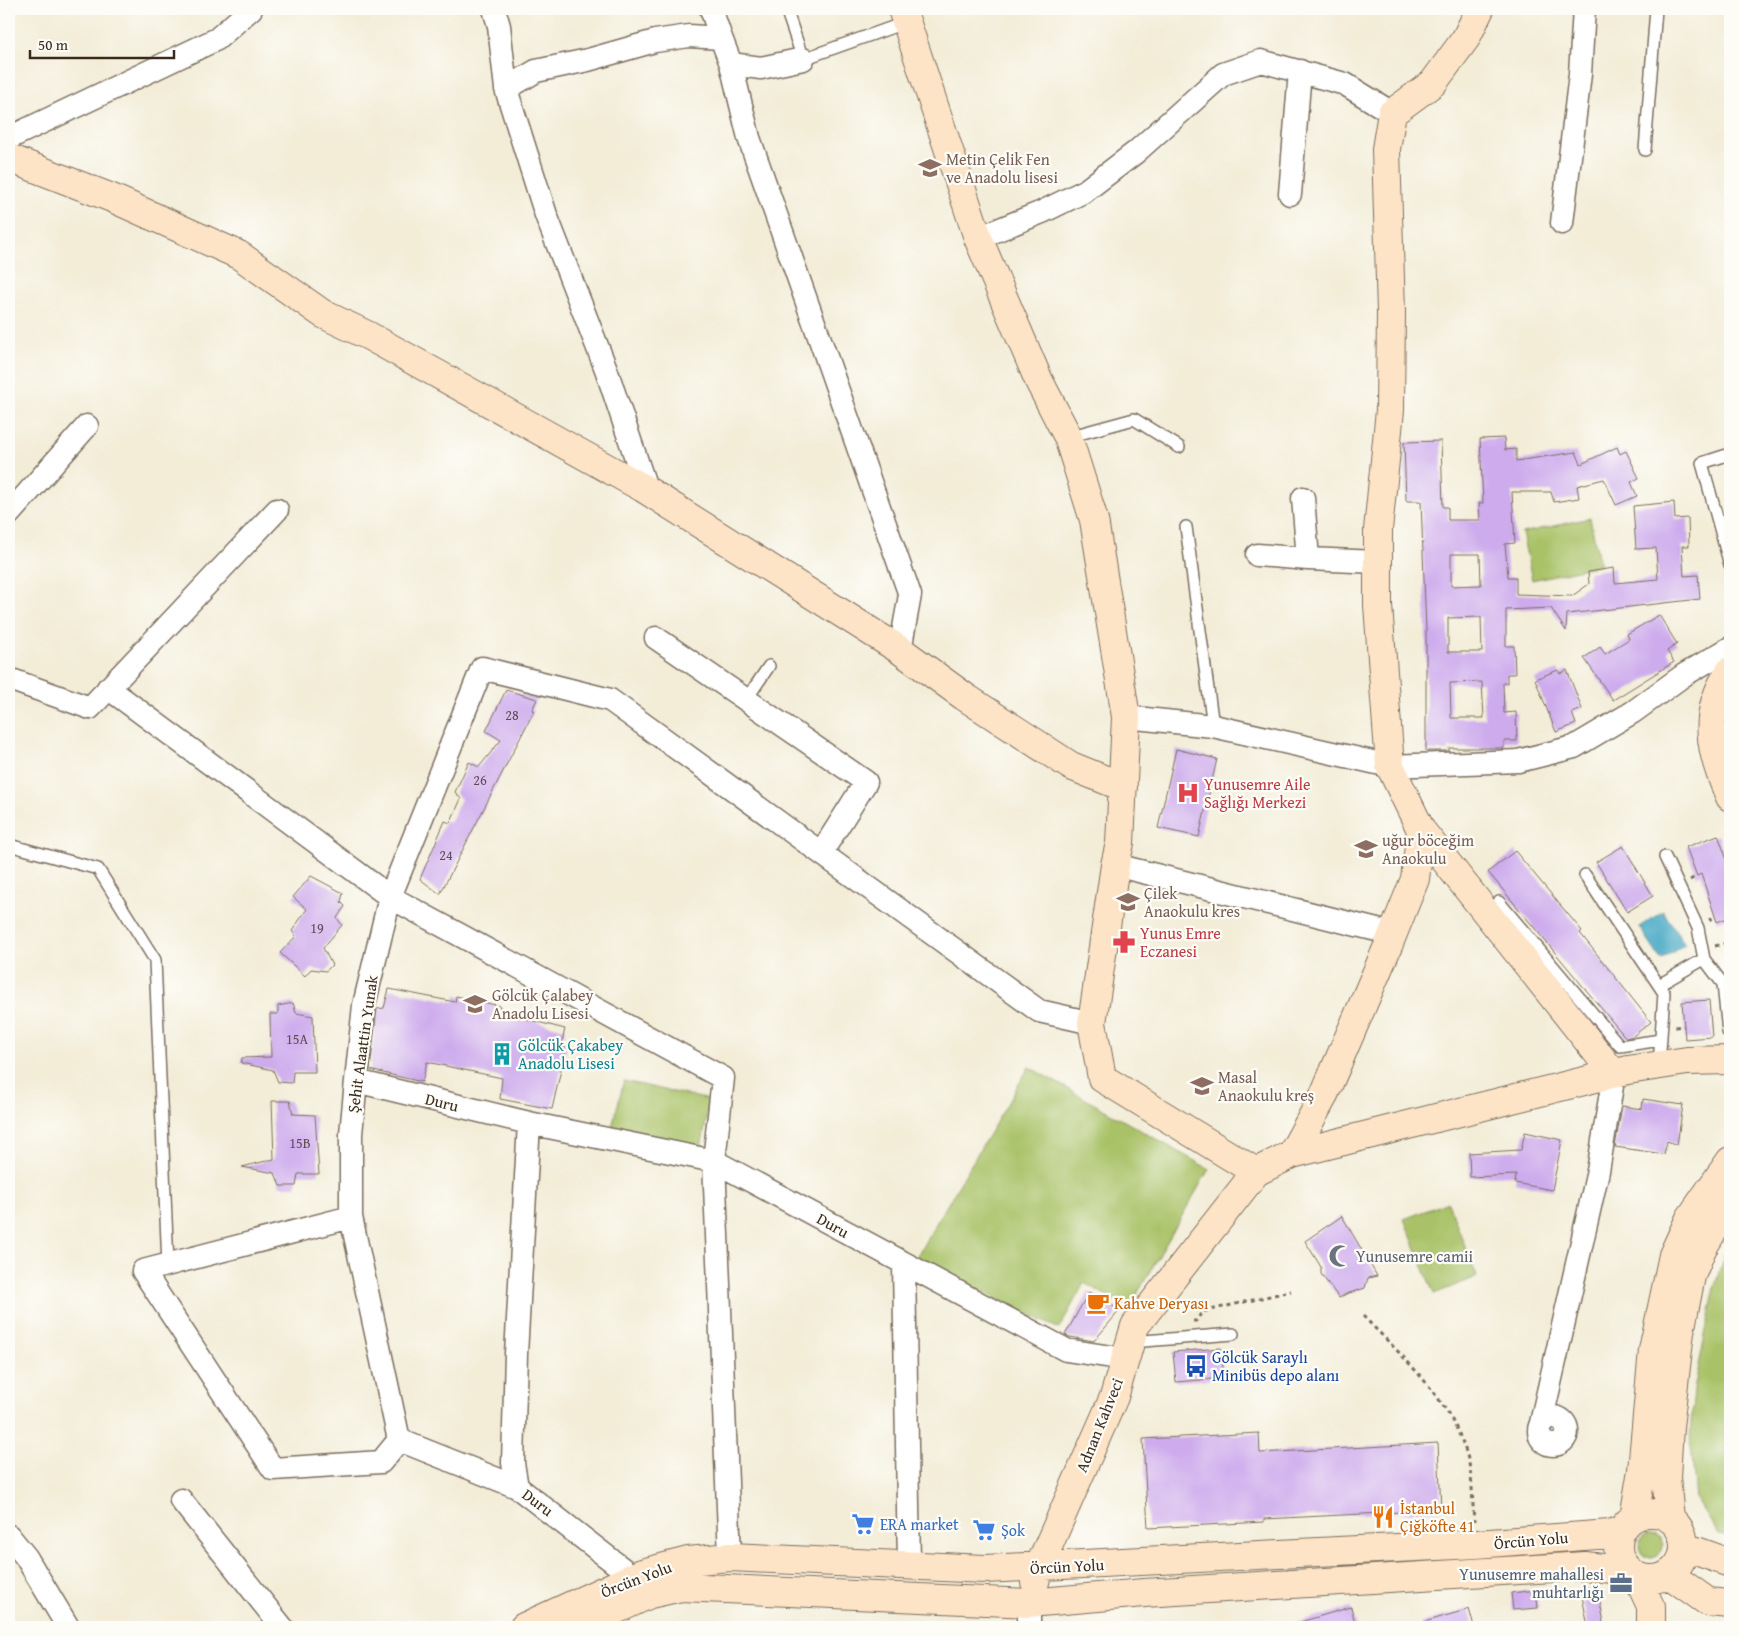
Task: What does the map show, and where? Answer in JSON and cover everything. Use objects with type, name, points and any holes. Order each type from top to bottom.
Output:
[{"type":"street","points":[[9,138],[217,39],[251,9]]},
{"type":"street","points":[[494,9],[499,26],[506,89],[546,216],[606,369],[647,491]]},
{"type":"street","points":[[711,9],[731,64],[749,138],[910,595],[900,650]]},
{"type":"street","points":[[1480,9],[1466,38],[1432,83],[1392,113],[1386,149],[1391,302],[1390,410],[1378,530],[1378,605],[1390,766],[1420,830],[1614,1074],[1598,1171],[1542,1423]]},
{"type":"street","points":[[1562,223],[1580,74],[1584,9]]},
{"type":"street","points":[[905,15],[978,238],[1039,381],[1068,437],[1094,520],[1126,716],[1120,843],[1115,865],[1092,1023],[1102,1078],[1256,1172]]},
{"type":"street","points":[[506,89],[536,71],[588,60],[655,41],[689,36],[721,38]]},
{"type":"street","points":[[731,64],[761,68],[803,59]]},
{"type":"street","points":[[978,238],[1086,191],[1136,152],[1222,74],[1261,61],[1345,84],[1392,113]]},
{"type":"street","points":[[1290,194],[1300,71]]},
{"type":"street","points":[[9,158],[112,198],[239,255],[323,314],[369,336],[647,491],[900,650],[965,697],[1071,766],[1123,787]]},
{"type":"street","points":[[9,514],[87,426]]},
{"type":"street","points":[[1303,498],[1308,559]]},
{"type":"street","points":[[9,679],[90,708],[277,510]]},
{"type":"street","points":[[1257,555],[1378,562]]},
{"type":"street","points":[[656,638],[866,782],[821,853],[1039,1011],[1092,1023]]},
{"type":"street","points":[[1126,716],[1213,726],[1390,766],[1518,761],[1574,748],[1633,712],[1684,675],[1730,648]]},
{"type":"street","name":"Şehit Alaattin Yunak","points":[[399,1440],[351,1216],[350,1134],[364,1005],[390,897],[482,668],[610,700],[821,853]]},
{"type":"street","points":[[1730,670],[1713,706],[1711,738],[1719,772],[1730,797]]},
{"type":"street","points":[[108,688],[390,897],[723,1078],[714,1160],[730,1558]]},
{"type":"street","points":[[1292,1154],[1323,1098],[1415,879],[1420,830]]},
{"type":"street","points":[[1115,865],[1393,934]]},
{"type":"street","name":"Adnan Kahveci","points":[[1029,1615],[1039,1567],[1114,1397],[1135,1326],[1256,1172],[1292,1154],[1614,1074],[1660,1053],[1687,1061],[1730,1060]]},
{"type":"street","name":"Duru","points":[[356,1081],[529,1123],[714,1160],[1066,1350],[1127,1350]]},
{"type":"street","name":"Duru","points":[[529,1123],[516,1354],[513,1463],[517,1486],[633,1577]]},
{"type":"street","points":[[1730,1160],[1690,1218],[1673,1255],[1653,1350],[1642,1470],[1628,1523],[1618,1541],[1618,1552],[1622,1563],[1708,1602],[1730,1604]]},
{"type":"street","points":[[1649,1576],[1683,1558],[1685,1547],[1681,1531],[1670,1518],[1666,1477],[1669,1427],[1680,1332],[1692,1276],[1702,1249],[1730,1202]]},
{"type":"street","points":[[351,1216],[144,1271],[273,1469],[381,1462],[399,1440],[517,1486]]},
{"type":"street","points":[[904,1264],[909,1565]]},
{"type":"street","points":[[181,1500],[282,1627]]},
{"type":"street","points":[[1628,1523],[1649,1513],[1670,1518]]},
{"type":"street","name":"Örcün Yolu","points":[[524,1627],[633,1577],[688,1561],[730,1558],[985,1569],[1039,1567],[1476,1544],[1610,1534],[1628,1523]]},
{"type":"street","points":[[9,1536],[26,1557],[68,1627]]},
{"type":"street","points":[[1685,1547],[1730,1563]]},
{"type":"street","name":"Örcün Yolu","points":[[579,1627],[650,1594],[681,1587],[1029,1615],[1144,1593],[1586,1566],[1649,1576]]},
{"type":"street","points":[[1649,1576],[1651,1627]]},
{"type":"street","points":[[1649,1576],[1668,1606],[1668,1627]]},
{"type":"lane","points":[[786,9],[803,59],[905,15]]},
{"type":"lane","points":[[1645,150],[1656,9]]},
{"type":"lane","points":[[1068,437],[1134,419],[1179,447]]},
{"type":"lane","points":[[1730,454],[1702,463],[1730,565]]},
{"type":"lane","points":[[1186,527],[1213,726]]},
{"type":"lane","points":[[746,700],[769,666]]},
{"type":"lane","points":[[9,845],[98,869],[155,960],[168,1265]]},
{"type":"lane","points":[[1666,858],[1698,928],[1704,959],[1722,984],[1728,1032]]},
{"type":"lane","points":[[1499,902],[1620,1046],[1660,1053],[1664,993],[1584,875]]},
{"type":"lane","points":[[1659,985],[1704,959]]},
{"type":"lane","points":[[1127,1350],[1233,1334]]},
{"type":"path","points":[[1187,1322],[1196,1321],[1202,1312],[1291,1291]]},
{"type":"path","points":[[1363,1316],[1418,1374],[1449,1416],[1466,1450],[1471,1482],[1476,1544]]},
{"type":"green space","points":[[1590,518],[1600,565],[1532,580],[1522,533]]},
{"type":"green space","points":[[1029,1067],[1209,1169],[1129,1308],[1084,1283],[1059,1329],[915,1259]]},
{"type":"green space","points":[[624,1081],[710,1100],[701,1148],[612,1127]]},
{"type":"green space","points":[[1448,1202],[1477,1277],[1434,1294],[1404,1219]]},
{"type":"green space","points":[[1730,1239],[1730,1536],[1718,1534],[1696,1499],[1690,1435],[1694,1390],[1716,1281]]},
{"type":"green space","points":[[1646,1534],[1656,1534],[1663,1541],[1663,1551],[1656,1558],[1646,1558],[1639,1551],[1639,1541]]},
{"type":"water","points":[[1663,911],[1685,944],[1661,960],[1639,927]]},
{"type":"building","points":[[1504,438],[1505,450],[1516,449],[1516,461],[1576,452],[1581,464],[1617,447],[1620,454],[1626,451],[1639,478],[1631,482],[1637,496],[1616,505],[1604,479],[1577,486],[1579,498],[1554,502],[1551,492],[1512,492],[1515,543],[1505,544],[1508,577],[1516,577],[1516,594],[1572,596],[1589,584],[1588,572],[1614,568],[1615,583],[1658,579],[1656,548],[1636,549],[1633,506],[1674,502],[1675,519],[1688,518],[1689,546],[1682,546],[1684,576],[1698,575],[1700,599],[1567,614],[1566,631],[1551,608],[1506,610],[1506,646],[1514,646],[1515,674],[1507,674],[1507,683],[1503,683],[1504,713],[1516,712],[1517,741],[1504,741],[1504,748],[1449,748],[1449,751],[1426,751],[1426,630],[1421,501],[1406,501],[1404,442],[1441,441],[1443,507],[1448,507],[1448,520],[1480,520],[1479,503],[1483,503],[1480,439]],"holes":[[[1451,554],[1480,554],[1481,585],[1451,586]],[[1481,617],[1482,652],[1448,652],[1448,618]],[[1482,682],[1484,718],[1451,718],[1450,683]]]},
{"type":"building","points":[[1659,615],[1677,644],[1667,651],[1674,662],[1613,700],[1584,658],[1600,647],[1605,654],[1629,639],[1627,634]]},
{"type":"building","points":[[1558,670],[1560,674],[1567,670],[1582,709],[1572,713],[1576,724],[1556,732],[1535,679]]},
{"type":"building","points":[[506,690],[537,699],[532,710],[534,711],[440,894],[420,879],[445,821],[450,823],[461,799],[455,792],[469,762],[479,767],[501,740],[486,731]]},
{"type":"building","name":"Yunusemre Aile Sağlığı Merkezi","points":[[1176,749],[1217,759],[1199,837],[1158,828]]},
{"type":"building","points":[[1718,835],[1730,868],[1730,917],[1717,922],[1701,874],[1697,876],[1686,847]]},
{"type":"building","points":[[1623,846],[1653,896],[1627,912],[1596,862]]},
{"type":"building","points":[[1515,851],[1582,931],[1580,933],[1651,1022],[1633,1036],[1626,1038],[1488,872]]},
{"type":"building","points":[[311,876],[343,893],[341,902],[345,906],[337,918],[342,925],[323,948],[332,965],[326,971],[311,969],[305,976],[280,953],[296,936],[292,931],[307,909],[293,897]]},
{"type":"building","name":"Gölcük Çakabey Anadolu Lisesi","points":[[389,989],[455,1002],[456,996],[500,1006],[499,1012],[565,1029],[561,1046],[566,1048],[552,1109],[500,1099],[502,1078],[427,1062],[422,1082],[370,1070],[377,1009],[384,1008]]},
{"type":"building","points":[[1709,1000],[1712,1037],[1685,1039],[1682,1002]]},
{"type":"building","points":[[293,1003],[296,1013],[313,1016],[315,1072],[293,1072],[292,1083],[278,1082],[273,1070],[241,1063],[242,1058],[271,1057],[270,1014],[278,1014],[278,1006]]},
{"type":"building","points":[[1643,1099],[1683,1105],[1677,1145],[1667,1141],[1664,1154],[1615,1147],[1622,1106],[1642,1109]]},
{"type":"building","points":[[272,1101],[290,1101],[293,1114],[315,1115],[319,1174],[298,1174],[296,1186],[280,1186],[275,1173],[242,1167],[274,1159]]},
{"type":"building","points":[[1525,1132],[1562,1140],[1552,1190],[1515,1183],[1516,1175],[1470,1177],[1469,1153],[1521,1150]]},
{"type":"building","name":"Yunusemre camii","points":[[1342,1216],[1377,1276],[1368,1278],[1365,1288],[1339,1298],[1321,1274],[1321,1267],[1305,1241]]},
{"type":"building","points":[[1089,1292],[1120,1310],[1094,1341],[1065,1335]]},
{"type":"building","points":[[1221,1348],[1224,1378],[1176,1382],[1173,1352]]},
{"type":"building","points":[[1259,1433],[1260,1453],[1438,1443],[1441,1510],[1264,1519],[1264,1522],[1148,1528],[1143,1439]]},
{"type":"building","points":[[1597,1588],[1605,1627],[1588,1627],[1581,1591]]},
{"type":"building","points":[[1536,1590],[1538,1608],[1513,1610],[1511,1593]]},
{"type":"building","points":[[1351,1607],[1356,1627],[1297,1627],[1297,1623]]},
{"type":"building","points":[[1469,1609],[1474,1627],[1421,1627],[1421,1623]]},
{"type":"place","name":"Metin Çelik Fen ve Anadolu lisesi","points":[[930,168]]},
{"type":"place","name":"Yunusemre Aile Sağlığı Merkezi","points":[[1188,793]]},
{"type":"place","name":"uğur böceğim Anaokulu","points":[[1366,849]]},
{"type":"place","name":"Çilek Anaokulu kres","points":[[1128,902]]},
{"type":"place","name":"Yunus Emre Eczanesi","points":[[1124,942]]},
{"type":"place","name":"Gölcük Çalabey Anadolu Lisesi","points":[[475,1004]]},
{"type":"place","name":"Gölcük Çakabey Anadolu Lisesi","points":[[502,1054]]},
{"type":"place","name":"Masal Anaokulu kreş","points":[[1202,1086]]},
{"type":"place","name":"Yunusemre camii","points":[[1340,1256]]},
{"type":"place","name":"Kahve Deryası","points":[[1098,1303]]},
{"type":"place","name":"Gölcük Saraylı Minibüs depo alanı","points":[[1196,1366]]},
{"type":"place","name":"İstanbul Çiğköfte 41","points":[[1383,1517]]},
{"type":"place","name":"ERA market","points":[[863,1524]]},
{"type":"place","name":"Şok","points":[[984,1530]]},
{"type":"place","name":"Yunusemre mahallesi muhtarlığı","points":[[1621,1583]]}]
